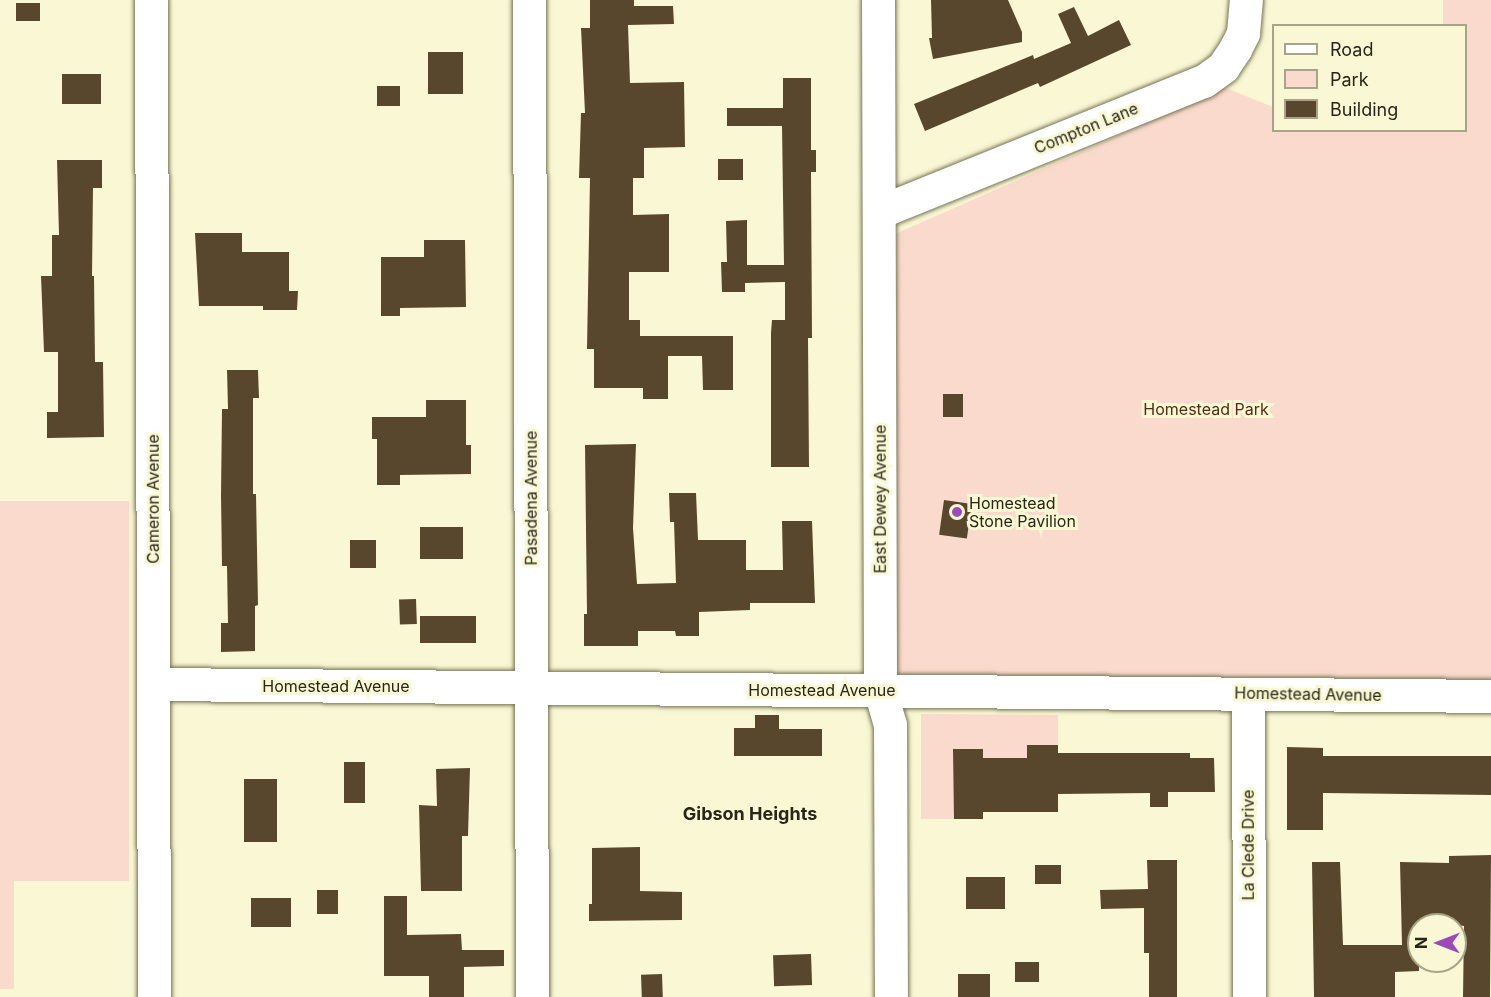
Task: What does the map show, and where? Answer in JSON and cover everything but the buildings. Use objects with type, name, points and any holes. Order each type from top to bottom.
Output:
[{"type":"street","name":"Cameron Avenue","points":[[151,0],[154,997]]},
{"type":"street","name":"Pasadena Avenue","points":[[529,0],[532,997]]},
{"type":"street","name":"East Dewey Avenue","points":[[878,0],[880,690],[890,724],[891,997]]},
{"type":"street","name":"Compton Lane","points":[[879,212],[1204,81],[1223,67],[1235,50],[1243,33],[1246,0]]},
{"type":"street","name":"Homestead Avenue","points":[[153,684],[1491,696]]},
{"type":"street","name":"La Clede Drive","points":[[1248,694],[1249,997]]},
{"type":"green space","name":"Homestead Park","points":[[1443,0],[1491,0],[1491,696],[880,690],[888,237],[1209,96],[1221,86],[1272,107],[1272,132],[1467,132],[1467,24],[1443,24]]},
{"type":"green space","points":[[0,501],[129,501],[129,881],[14,881],[14,989],[0,989]]},
{"type":"green space","points":[[921,714],[1058,715],[1058,745],[1027,745],[1027,758],[983,758],[983,749],[954,749],[954,819],[921,819]]},
{"type":"place","name":"Homestead Stone Pavilion","points":[[957,512]]},
{"type":"district","name":"Gibson Heights","points":[[750,814]]}]
